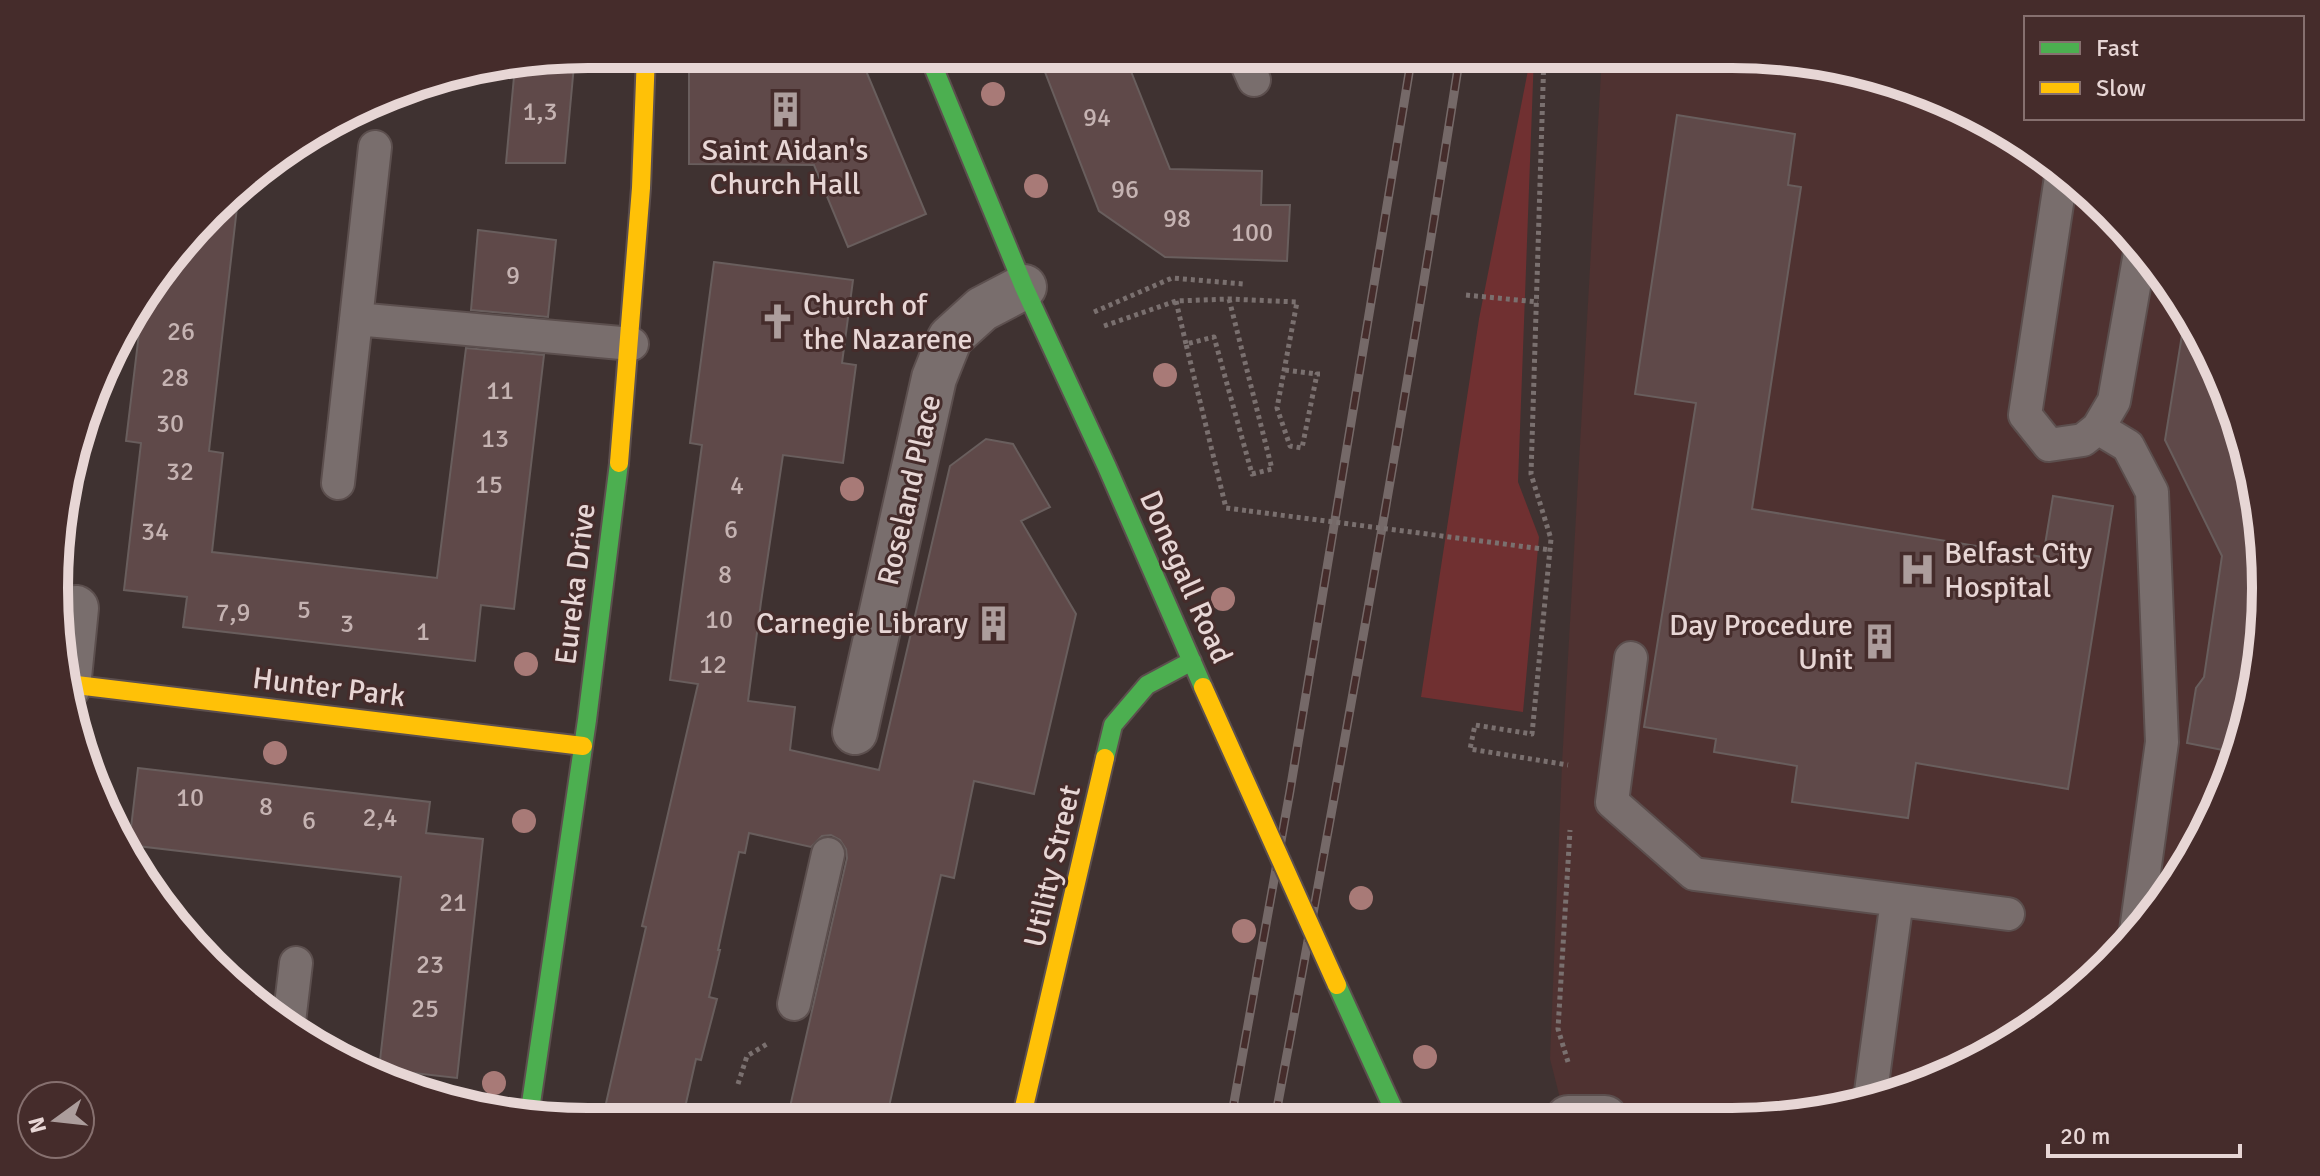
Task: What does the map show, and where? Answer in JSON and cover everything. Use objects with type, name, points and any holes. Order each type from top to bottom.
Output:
[{"type":"street","name":"Eureka Drive","points":[[531,1105],[583,746],[632,344],[644,170],[646,68]]},
{"type":"street","name":"Donegall Road","points":[[934,68],[1024,287],[1393,1108]]},
{"type":"street","name":"Roseland Place","points":[[853,744],[934,378],[950,338],[982,309],[1024,287]]},
{"type":"street","points":[[72,651],[76,608]]},
{"type":"street","name":"Utility Street","points":[[1024,1108],[1113,725],[1147,685],[1192,661]]},
{"type":"street","name":"Hunter Park","points":[[78,687],[583,746]]},
{"type":"lane","points":[[338,483],[375,147]]},
{"type":"lane","points":[[2060,184],[2025,415],[2049,445],[2083,440],[2098,428],[2114,401],[2138,263]]},
{"type":"lane","points":[[356,319],[632,344]]},
{"type":"lane","points":[[2098,428],[2128,446],[2152,492],[2162,742],[2138,913]]},
{"type":"lane","points":[[1631,658],[1612,802],[1694,874],[2008,914]]},
{"type":"lane","points":[[794,1004],[828,854]]},
{"type":"lane","points":[[1871,1089],[1897,900]]},
{"type":"lane","points":[[290,1014],[296,963]]},
{"type":"path","points":[[1544,68],[1531,474],[1551,539],[1551,550],[1532,734],[1475,725],[1470,749],[1574,766]]},
{"type":"path","points":[[1048,338],[1172,278],[1244,284]]},
{"type":"path","points":[[1466,295],[1538,302]]},
{"type":"path","points":[[1048,338],[1176,301],[1229,299],[1297,302],[1277,408],[1290,446],[1302,448],[1319,374],[1285,370]]},
{"type":"path","points":[[1186,344],[1214,337],[1252,474],[1272,469],[1229,299]]},
{"type":"path","points":[[1176,301],[1226,508],[1551,550]]},
{"type":"path","points":[[74,508],[69,555],[76,608]]},
{"type":"path","points":[[1570,828],[1558,1029],[1583,1108]]},
{"type":"shaded area","points":[[1528,68],[1534,68],[1518,482],[1539,537],[1523,712],[1421,697],[1479,319]]},
{"type":"shaded area","name":"Belfast City Hospital","points":[[1601,68],[1766,69],[1800,72],[1867,86],[1931,108],[1992,138],[2049,175],[2100,220],[2145,271],[2164,299],[2212,389],[2242,487],[2248,520],[2252,588],[2248,656],[2242,689],[2212,787],[2164,877],[2145,905],[2100,956],[2049,1001],[1992,1038],[1931,1068],[1867,1090],[1800,1104],[1766,1107],[1562,1108],[1550,1059],[1562,764]]},
{"type":"building","points":[[574,68],[565,163],[506,163],[514,73]]},
{"type":"building","name":"Saint Aidan's Church Hall","points":[[689,68],[865,68],[926,214],[848,247],[814,165],[689,164]]},
{"type":"building","points":[[1043,68],[1130,68],[1170,169],[1262,171],[1261,205],[1290,205],[1287,261],[1165,257],[1099,211]]},
{"type":"building","name":"Day Procedure Unit","points":[[1677,115],[1795,134],[1788,185],[1801,187],[1752,509],[2043,557],[2053,496],[2113,506],[2068,789],[1916,763],[1908,818],[1792,802],[1797,766],[1714,752],[1716,739],[1644,727],[1696,403],[1635,394]]},
{"type":"building","points":[[237,204],[209,451],[223,453],[212,552],[437,578],[466,348],[544,355],[514,609],[481,605],[475,661],[183,627],[187,597],[124,590],[141,443],[126,441],[140,325],[175,271]]},
{"type":"building","points":[[478,230],[556,240],[548,317],[471,310]]},
{"type":"building","points":[[714,262],[853,280],[842,363],[856,365],[843,463],[783,455],[748,701],[795,707],[790,750],[879,770],[950,466],[986,439],[1013,444],[1050,507],[1021,521],[1076,614],[1034,794],[974,781],[954,878],[941,875],[889,1108],[790,1108],[847,858],[846,849],[840,840],[831,835],[822,836],[811,847],[749,833],[745,853],[739,852],[718,950],[709,997],[717,999],[701,1060],[696,1059],[685,1108],[605,1108],[646,927],[642,926],[698,684],[670,680],[702,445],[690,443]]},
{"type":"building","points":[[2183,330],[2224,421],[2248,520],[2252,588],[2248,656],[2225,751],[2187,743],[2196,688],[2204,677],[2222,556],[2165,440]]},
{"type":"building","points":[[138,768],[430,802],[426,833],[483,839],[457,1078],[397,1071],[380,1064],[401,877],[137,846],[130,834]]},
{"type":"railway","points":[[1233,1108],[1290,791],[1410,68]]},
{"type":"railway","points":[[1277,1108],[1372,588],[1458,68]]},
{"type":"traffic: fast","points":[[934,68],[1024,287],[1203,687]]},
{"type":"traffic: fast","points":[[531,1105],[587,720],[619,463]]},
{"type":"traffic: fast","points":[[1105,758],[1113,725],[1147,685],[1192,661]]},
{"type":"traffic: fast","points":[[1337,985],[1393,1108]]},
{"type":"traffic: slow","points":[[619,463],[641,188],[645,68]]},
{"type":"traffic: slow","points":[[77,685],[583,746]]},
{"type":"traffic: slow","points":[[1203,687],[1337,985]]},
{"type":"traffic: slow","points":[[1024,1108],[1105,758]]},
{"type":"place","name":"Saint Aidan's Church Hall","points":[[785,109]]},
{"type":"place","name":"Church of the Nazarene","points":[[777,322]]},
{"type":"place","name":"Belfast City Hospital","points":[[1918,570]]},
{"type":"place","name":"Carnegie Library","points":[[994,623]]},
{"type":"place","name":"Day Procedure Unit","points":[[1879,642]]}]
